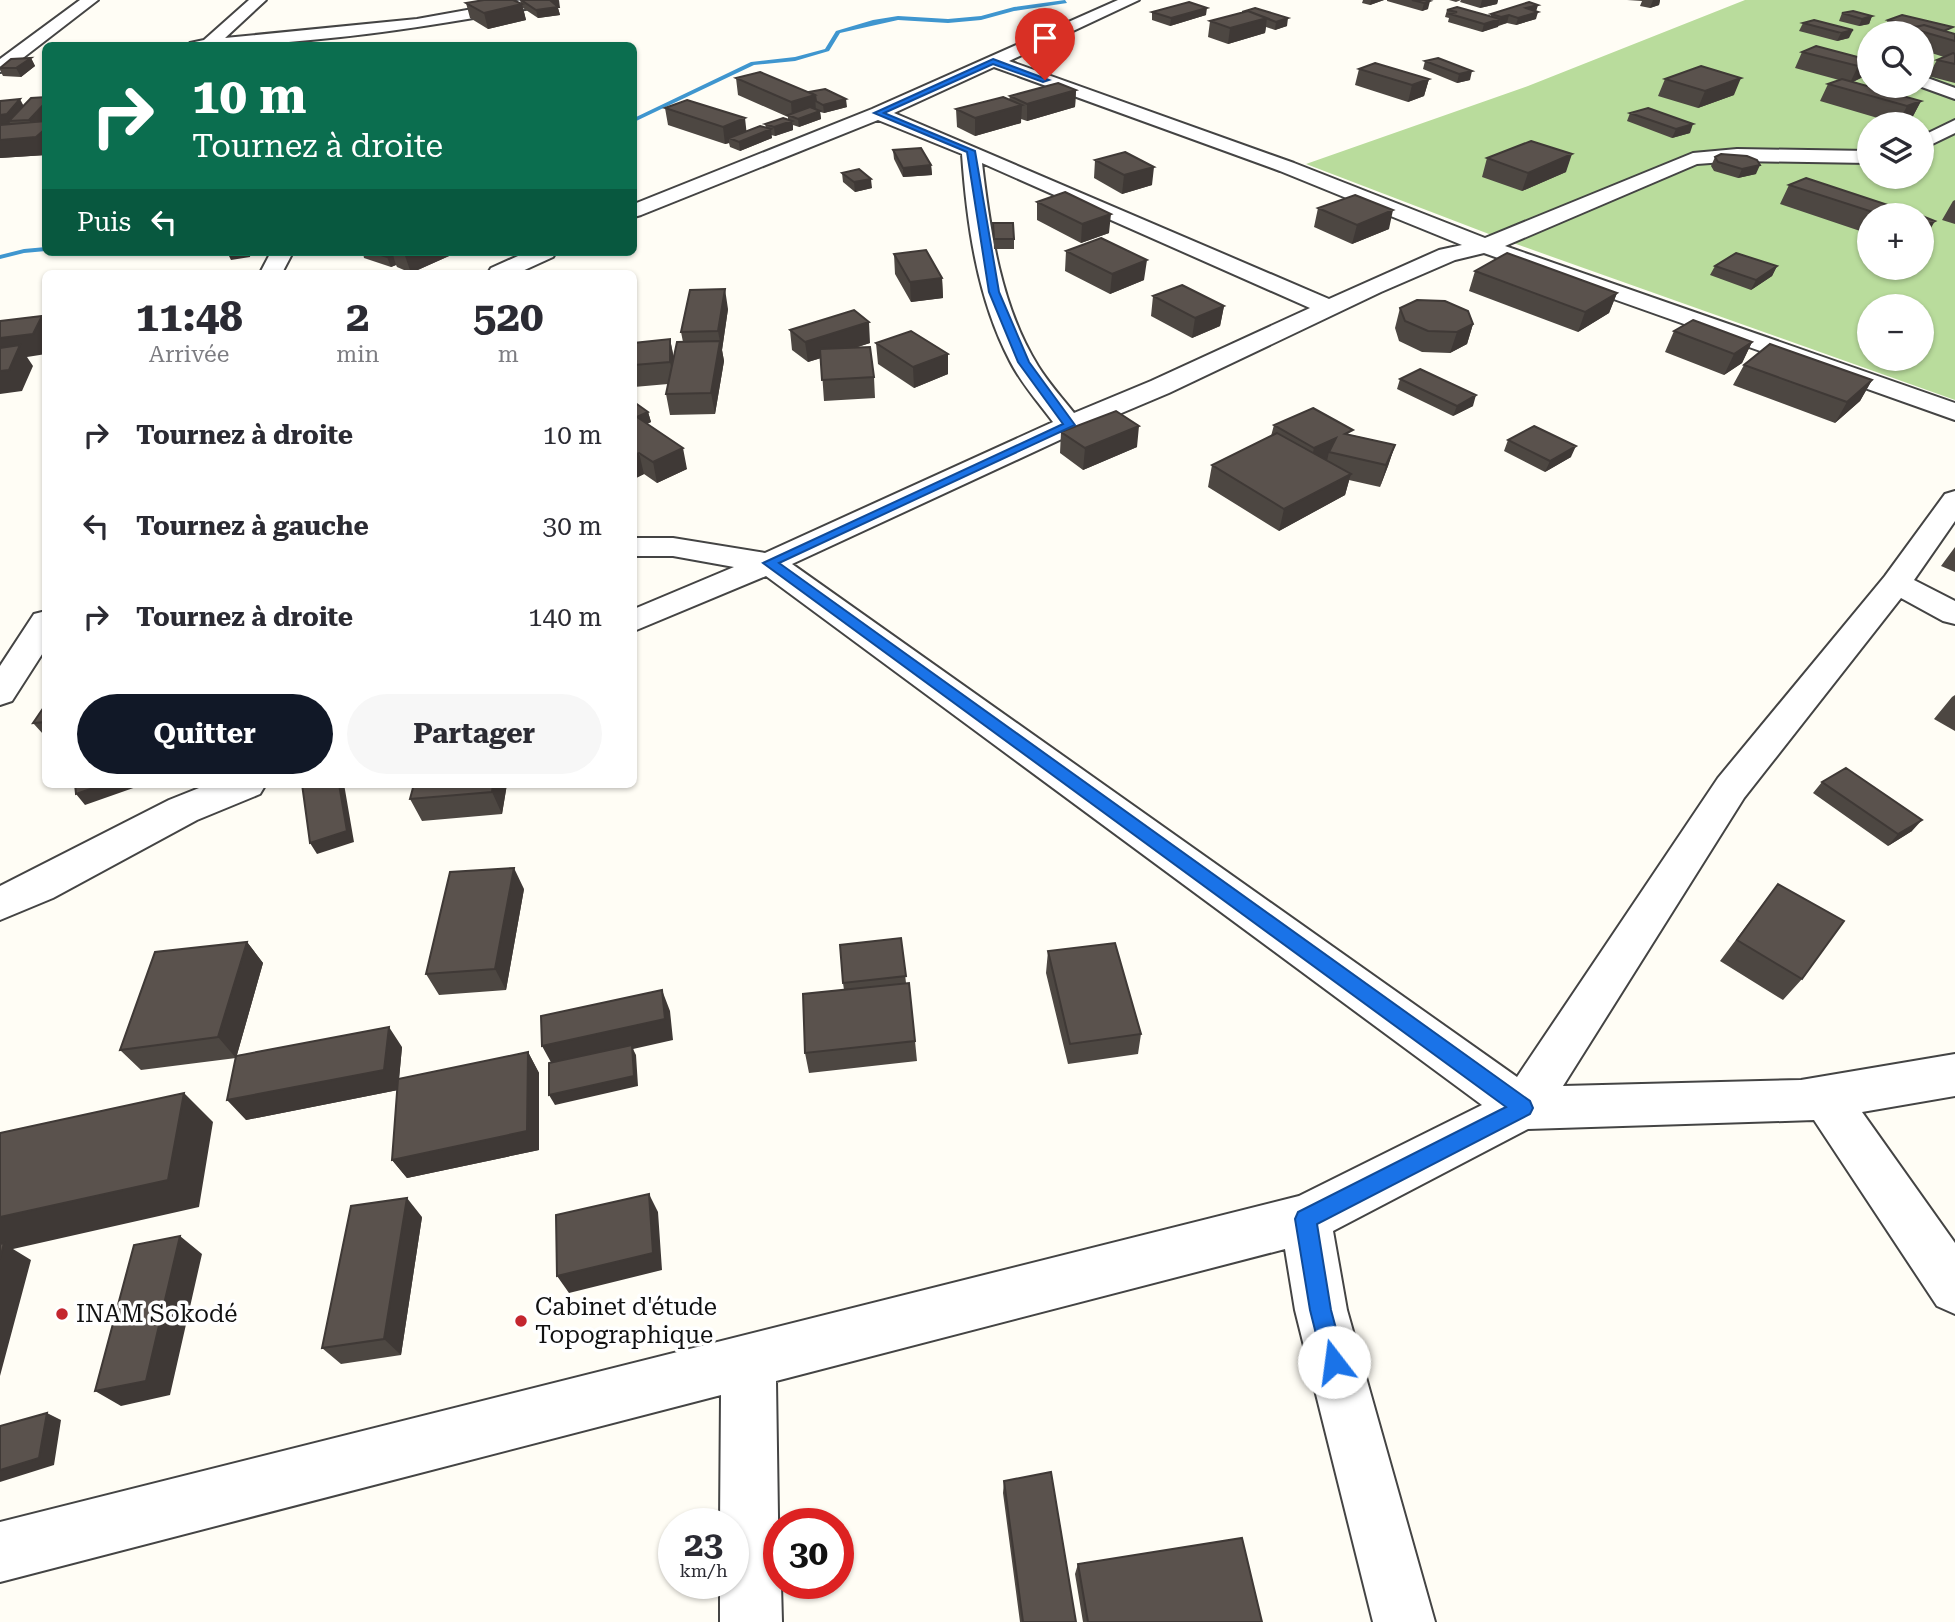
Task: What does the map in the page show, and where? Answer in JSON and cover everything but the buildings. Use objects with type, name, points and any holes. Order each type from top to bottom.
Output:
[{"type":"street","points":[[4,61],[90,0]]},
{"type":"street","points":[[210,42],[258,0]]},
{"type":"street","points":[[237,42],[417,24],[547,0]]},
{"type":"street","points":[[637,210],[877,113],[1131,0]]},
{"type":"street","points":[[406,42],[428,8]]},
{"type":"street","points":[[4,61],[42,56]]},
{"type":"street","points":[[993,61],[1287,167],[1485,246],[1577,276],[1955,412]]},
{"type":"street","points":[[1934,85],[1955,94]]},
{"type":"street","points":[[877,113],[971,151],[1331,308]]},
{"type":"street","points":[[1934,137],[1955,126]]},
{"type":"street","points":[[971,151],[994,292],[1023,362],[1069,425]]},
{"type":"street","points":[[637,620],[769,563],[1069,425],[1160,387],[1447,255],[1485,246],[1693,159],[1727,154],[1827,159],[1857,158]]},
{"type":"street","points":[[506,270],[536,256]]},
{"type":"street","points":[[1523,1108],[1731,788],[1896,583],[1955,500]]},
{"type":"street","points":[[637,547],[673,547],[769,563],[1523,1108]]},
{"type":"street","points":[[1896,583],[1955,614]]},
{"type":"street","points":[[0,693],[42,627]]},
{"type":"street","points":[[0,904],[39,887],[183,810],[237,788]]},
{"type":"street","points":[[0,1552],[1306,1219],[1523,1108],[1801,1101],[1955,1075]]},
{"type":"street","points":[[1825,1097],[1955,1288]]},
{"type":"street","points":[[1306,1219],[1321,1310],[1404,1622]]},
{"type":"street","points":[[748,1361],[751,1622]]},
{"type":"green space","points":[[1745,0],[1955,0],[1955,400],[1873,371],[1934,371],[1934,294],[1857,294],[1857,365],[1502,239],[1306,164],[1528,86]]},
{"type":"waterway","points":[[637,119],[753,63],[795,59],[827,50],[838,32],[873,22],[898,18],[948,21],[981,18],[1014,9],[1065,2]]},
{"type":"waterway","points":[[0,257],[42,249]]},
{"type":"place","name":"INAM Sokodé","points":[[62,1314]]},
{"type":"place","name":"Cabinet d'étude Topographique","points":[[521,1321]]},
{"type":"route","points":[[1045,80],[993,61],[877,113],[971,151],[994,292],[1023,362],[1069,425],[769,563],[1523,1108],[1306,1219],[1321,1310],[1334,1362]]}]
